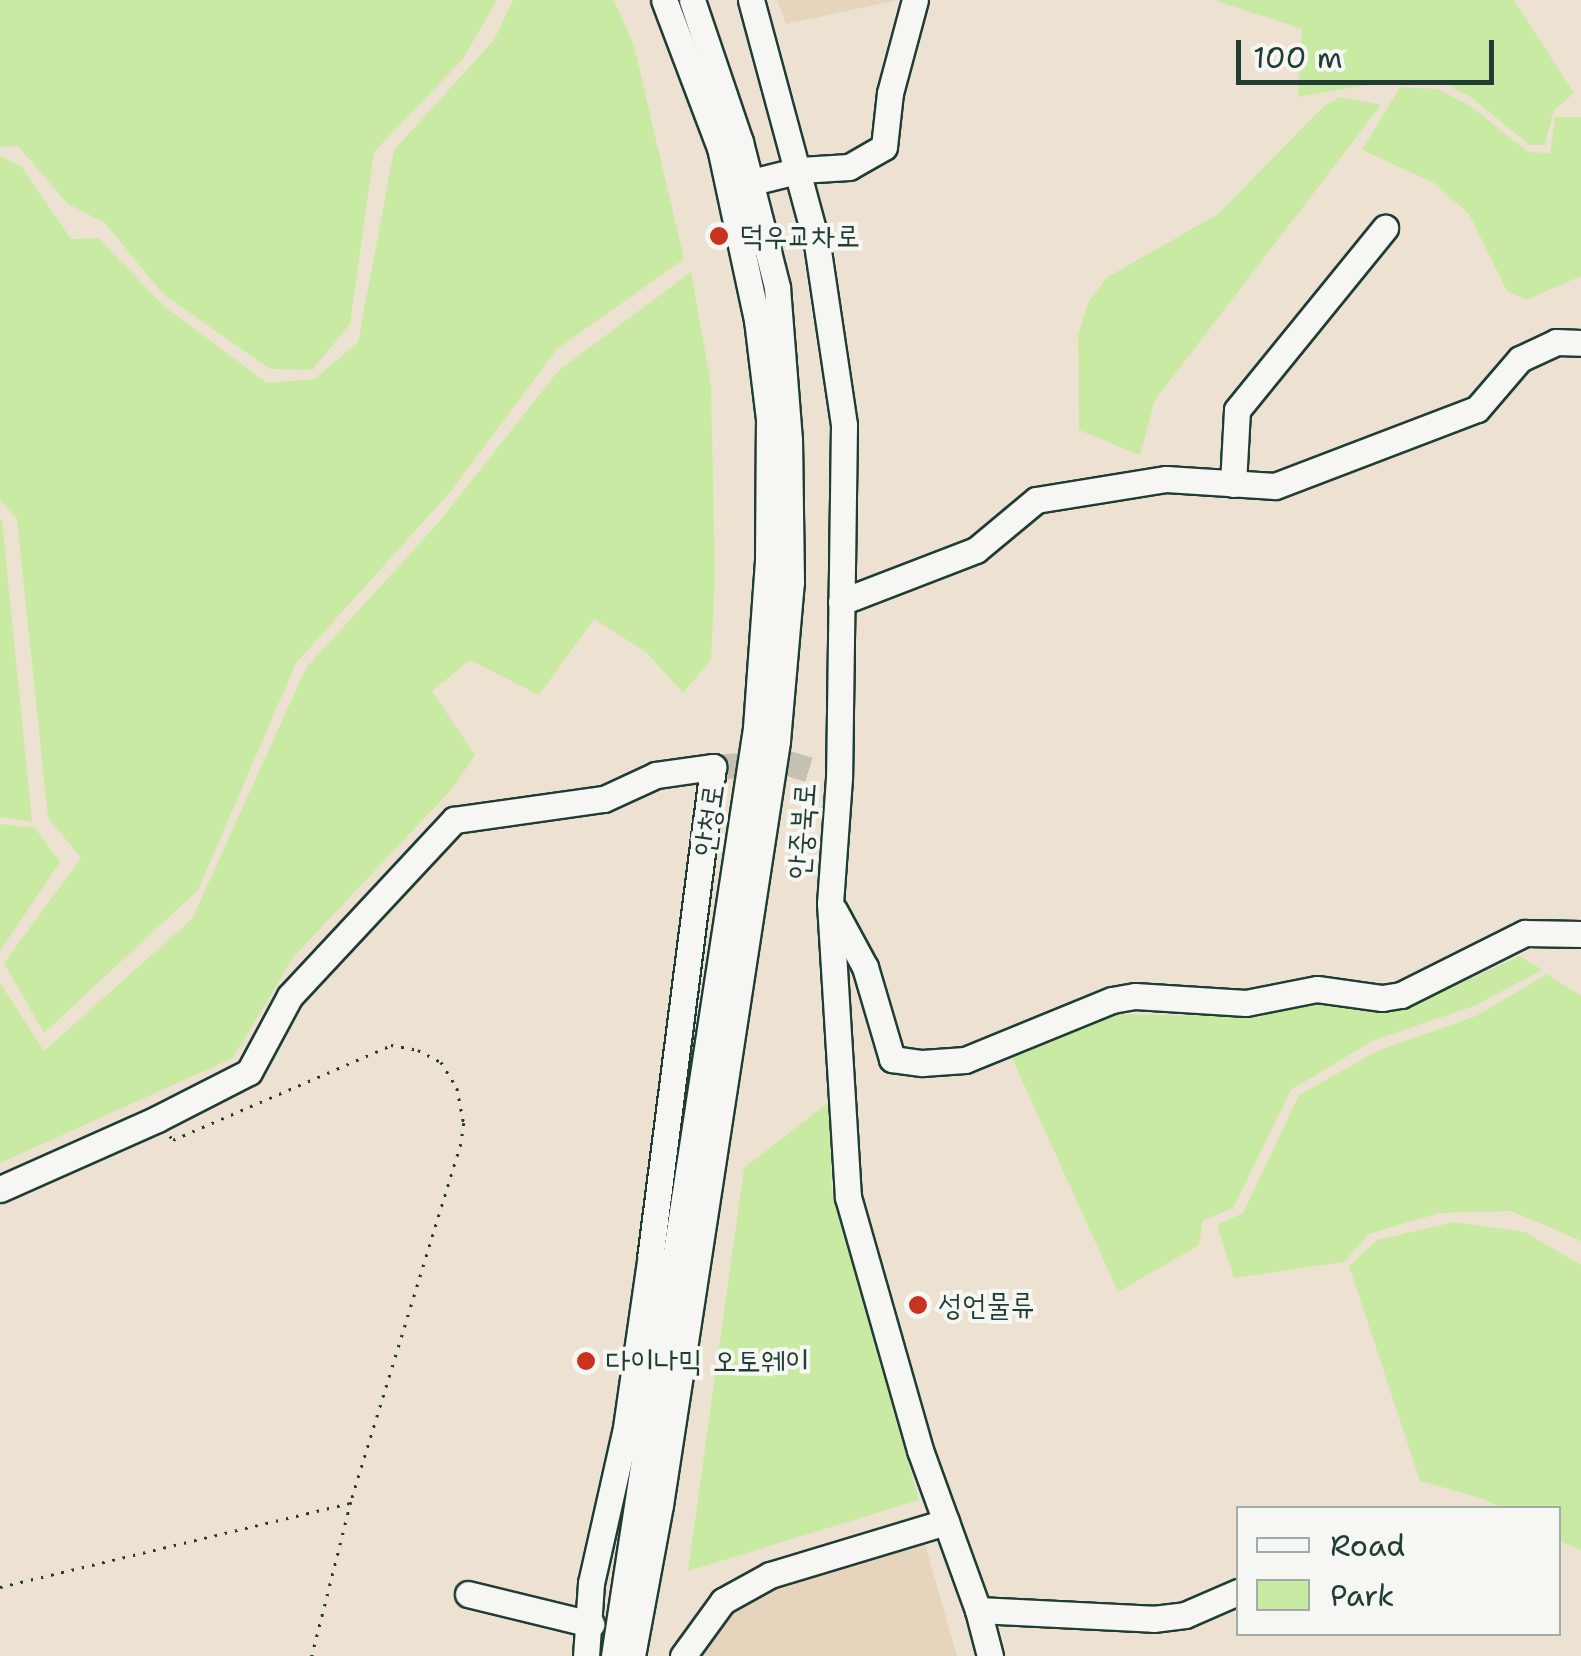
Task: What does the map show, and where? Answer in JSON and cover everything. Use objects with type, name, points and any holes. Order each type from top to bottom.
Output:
[{"type":"street","name":"안청로","points":[[632,1656],[660,1505],[777,740],[791,582],[789,440],[776,287],[741,185],[664,0]]},
{"type":"street","name":"안청로","points":[[614,1656],[756,728],[768,558],[768,419],[741,185],[692,0]]},
{"type":"street","name":"안중북로","points":[[752,0],[817,244],[844,425],[839,778],[830,903],[848,1197],[920,1450],[978,1610],[990,1656]]},
{"type":"street","points":[[741,185],[800,170],[849,167],[884,147],[890,94],[915,0]]},
{"type":"street","points":[[1233,484],[1236,410],[1385,228]]},
{"type":"street","points":[[841,602],[976,550],[1036,500],[1166,479],[1275,486],[1451,421],[1486,404],[1520,359],[1537,348],[1556,342],[1581,343]]},
{"type":"street","points":[[0,1189],[157,1119],[249,1072],[290,996],[454,820],[604,799],[656,776],[713,767],[626,1428],[592,1583],[592,1624],[586,1656]]},
{"type":"street","points":[[812,770],[839,778]]},
{"type":"street","points":[[830,903],[865,968],[892,1059],[922,1063],[965,1060],[1112,1000],[1135,996],[1246,1003],[1317,988],[1382,998],[1401,995],[1525,933],[1581,934]]},
{"type":"street","points":[[592,1583],[638,1510]]},
{"type":"street","points":[[683,1656],[722,1601],[770,1575],[946,1522]]},
{"type":"street","points":[[978,1610],[1153,1619],[1185,1614],[1236,1593]]},
{"type":"street","points":[[468,1594],[592,1624]]},
{"type":"path","points":[[157,1119],[173,1140],[391,1045],[418,1050],[441,1062],[457,1088],[464,1123],[462,1144],[351,1502],[312,1656]]},
{"type":"path","points":[[0,1587],[351,1502]]},
{"type":"shaded area","points":[[777,0],[898,0],[786,24]]},
{"type":"shaded area","points":[[923,1537],[957,1656],[689,1656],[707,1627],[779,1577]]},
{"type":"green space","points":[[0,0],[497,0],[463,59],[374,152],[350,324],[312,370],[270,369],[163,294],[105,223],[68,204],[18,146],[0,147]]},
{"type":"green space","points":[[513,0],[614,0],[634,46],[684,259],[557,349],[451,491],[296,663],[198,890],[44,1033],[4,963],[81,858],[48,818],[17,519],[0,500],[0,156],[21,166],[71,239],[98,238],[164,306],[267,383],[315,379],[358,342],[394,150],[494,40]]},
{"type":"green space","points":[[1213,0],[1514,0],[1574,93],[1554,110],[1545,145],[1530,145],[1472,98],[1440,80],[1367,85],[1298,97],[1302,29]]},
{"type":"green space","points":[[1400,87],[1437,89],[1472,107],[1528,152],[1550,153],[1555,117],[1581,117],[1581,276],[1526,300],[1507,291],[1469,214],[1434,183],[1362,150]]},
{"type":"green space","points":[[1340,97],[1381,105],[1155,400],[1140,455],[1079,430],[1078,335],[1088,303],[1106,278],[1218,214],[1323,107]]},
{"type":"green space","points":[[691,272],[711,385],[715,576],[711,660],[683,693],[646,652],[594,619],[539,695],[470,660],[432,691],[475,755],[452,789],[294,956],[233,1058],[0,1163],[0,983],[44,1051],[192,919],[306,668],[439,522],[558,371]]},
{"type":"green space","points":[[2,521],[32,822],[0,817]]},
{"type":"green space","points":[[0,824],[35,828],[60,862],[0,951]]},
{"type":"green space","points":[[1520,956],[1542,970],[1474,1006],[1374,1040],[1291,1090],[1233,1208],[1203,1220],[1199,1245],[1118,1292],[1011,1056],[1118,1014],[1260,1017],[1312,999],[1362,1007],[1417,1003]]},
{"type":"green space","points":[[1547,974],[1581,996],[1581,1241],[1511,1211],[1439,1213],[1369,1234],[1344,1262],[1234,1278],[1217,1225],[1243,1213],[1299,1095],[1377,1051],[1476,1016]]},
{"type":"green space","points":[[829,1102],[832,1193],[919,1500],[688,1571],[744,1168]]},
{"type":"green space","points":[[1454,1222],[1525,1232],[1581,1265],[1581,1550],[1561,1542],[1561,1506],[1497,1506],[1420,1481],[1349,1266],[1377,1240]]},
{"type":"tunnel","points":[[713,767],[785,762],[812,770]]},
{"type":"place","name":"덕우교차로","points":[[719,236]]},
{"type":"place","name":"성언물류","points":[[918,1305]]},
{"type":"place","name":"다이나믹 오토웨이","points":[[586,1361]]}]
